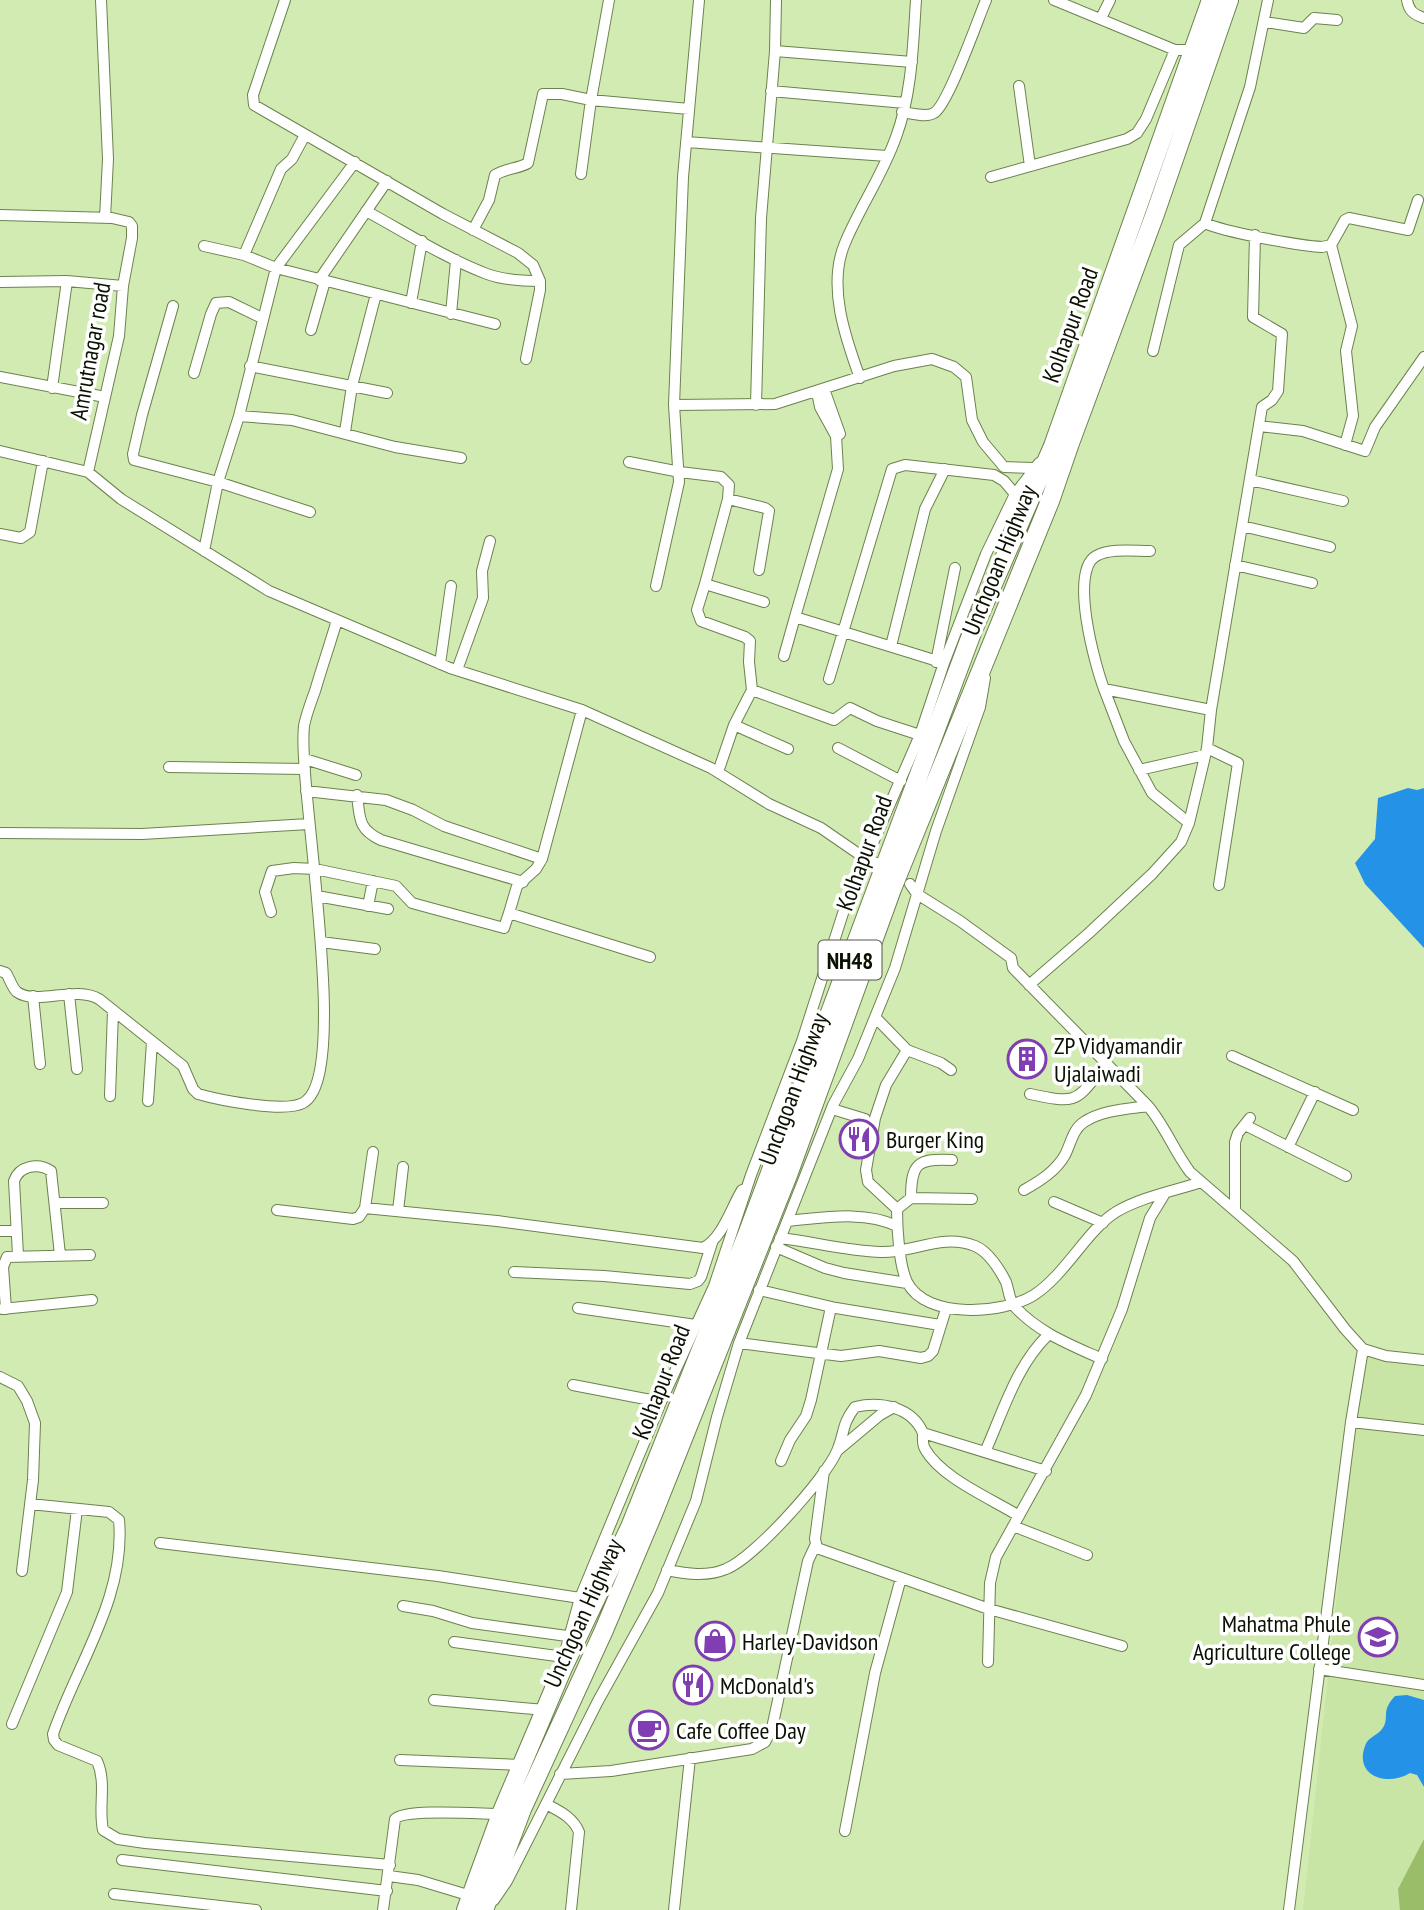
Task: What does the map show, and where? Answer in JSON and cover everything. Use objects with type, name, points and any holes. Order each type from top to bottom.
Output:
[{"type":"highway","name":"Kolhapur Road","points":[[476,1907],[501,1814],[563,1663],[630,1527],[748,1232],[973,630],[1053,446],[1211,0]]},
{"type":"highway","name":"Unchgoan Highway","points":[[476,1907],[604,1630],[783,1188],[892,889],[1051,501],[1229,0]]},
{"type":"street","points":[[0,215],[105,218],[108,159],[101,0]]},
{"type":"street","points":[[284,0],[253,100],[258,108],[518,253],[533,265],[540,281],[526,359]]},
{"type":"street","points":[[581,174],[609,0]]},
{"type":"street","points":[[656,586],[678,494],[680,472],[674,405],[686,142],[699,0]]},
{"type":"street","points":[[756,405],[761,218],[775,51],[776,0]]},
{"type":"street","points":[[860,378],[850,349],[837,282],[844,245],[897,136],[912,62],[916,0]]},
{"type":"street","points":[[771,91],[903,108],[928,115],[938,110],[986,0]]},
{"type":"street","points":[[1059,0],[1175,50],[1194,50]]},
{"type":"street","points":[[1101,18],[1110,0]]},
{"type":"street","points":[[1153,351],[1179,245],[1205,222],[1250,87],[1268,0]]},
{"type":"street","points":[[1407,0],[1414,15],[1424,18]]},
{"type":"street","points":[[1265,22],[1304,28],[1314,18],[1337,20]]},
{"type":"street","points":[[991,177],[1126,139],[1137,133],[1146,119],[1175,50]]},
{"type":"street","points":[[775,51],[912,62]]},
{"type":"street","points":[[1019,86],[1030,166]]},
{"type":"street","points":[[473,230],[489,200],[495,175],[528,163],[543,94],[689,109]]},
{"type":"street","points":[[244,255],[281,169],[292,159],[305,135]]},
{"type":"street","points":[[686,142],[887,156]]},
{"type":"street","points":[[204,551],[218,482],[239,416],[276,268],[355,162]]},
{"type":"street","points":[[311,330],[322,281],[387,181]]},
{"type":"street","points":[[1345,445],[1353,416],[1346,351],[1352,326],[1331,245],[1345,220],[1349,218],[1408,230],[1418,200]]},
{"type":"street","points":[[366,211],[488,275],[540,281]]},
{"type":"street","name":"Amrutnagar road","points":[[88,472],[119,337],[132,237],[132,226],[129,222],[105,218]]},
{"type":"street","points":[[1205,222],[1213,226],[1315,246],[1331,245]]},
{"type":"street","points":[[1029,985],[1152,874],[1181,842],[1189,823],[1206,751],[1262,407],[1272,400],[1278,391],[1282,334],[1253,317],[1255,235]]},
{"type":"street","points":[[411,303],[422,241]]},
{"type":"street","points":[[204,246],[244,255],[276,268],[322,281],[495,324]]},
{"type":"street","points":[[451,314],[456,260]]},
{"type":"street","points":[[0,282],[67,281],[124,286]]},
{"type":"street","points":[[52,388],[67,281]]},
{"type":"street","points":[[345,432],[352,386],[376,294]]},
{"type":"street","points":[[194,373],[216,303],[229,302],[262,318]]},
{"type":"street","points":[[173,306],[142,415],[134,460],[218,482],[310,512]]},
{"type":"street","points":[[1259,426],[1303,431],[1365,452],[1375,427],[1424,357]]},
{"type":"street","points":[[674,405],[775,404],[894,366],[932,359],[954,367],[966,377],[972,420],[983,442],[1004,467],[1018,490]]},
{"type":"street","points":[[250,366],[387,393]]},
{"type":"street","points":[[0,377],[105,397]]},
{"type":"street","points":[[784,656],[836,478],[840,432],[821,391]]},
{"type":"street","points":[[239,416],[292,420],[395,447],[461,458]]},
{"type":"street","points":[[940,662],[985,554],[1018,490],[1053,446]]},
{"type":"street","points":[[0,451],[88,472],[121,499],[269,591],[440,664],[582,710],[718,772],[769,804],[821,828],[866,859],[881,865]]},
{"type":"street","points":[[0,534],[21,538],[30,532],[43,461]]},
{"type":"street","points":[[629,462],[680,472],[715,475],[725,479],[729,485],[728,499],[697,610],[698,617],[707,624],[746,637],[750,641],[752,690],[734,725],[718,772]]},
{"type":"street","points":[[829,679],[890,472],[900,465],[994,475],[1018,490]]},
{"type":"street","points":[[1004,467],[1035,468]]},
{"type":"street","points":[[891,646],[925,509],[945,469]]},
{"type":"street","points":[[1250,480],[1343,501]]},
{"type":"street","points":[[728,499],[769,511],[759,570]]},
{"type":"street","points":[[1242,526],[1330,547]]},
{"type":"street","points":[[457,670],[483,598],[482,571],[490,541]]},
{"type":"street","points":[[1150,551],[1107,552],[1093,557],[1087,568],[1086,624],[1104,689],[1124,741],[1139,770],[1152,793],[1189,823]]},
{"type":"street","points":[[1235,565],[1312,583]]},
{"type":"street","points":[[454,1643],[563,1663],[567,1636],[580,1598],[661,1402],[714,1286],[751,1175],[802,1041],[845,907],[920,735],[940,662],[955,568]]},
{"type":"street","points":[[705,584],[764,602]]},
{"type":"street","points":[[440,664],[451,586]]},
{"type":"street","points":[[795,617],[940,662]]},
{"type":"street","points":[[0,971],[6,973],[13,988],[20,994],[91,995],[183,1066],[198,1094],[246,1104],[288,1105],[302,1103],[312,1093],[322,1048],[325,991],[306,791],[304,726],[337,620]]},
{"type":"street","points":[[30,1504],[109,1512],[119,1520],[116,1574],[109,1602],[58,1720],[54,1740],[58,1745],[97,1761],[102,1776],[103,1830],[118,1839],[145,1843],[389,1870],[418,1880],[476,1907],[507,1881],[560,1774],[643,1622],[696,1501],[716,1417],[739,1343],[832,1109],[858,1059],[895,968],[962,752],[980,707],[989,653]]},
{"type":"street","points":[[1104,689],[1211,709]]},
{"type":"street","points":[[752,690],[834,720],[850,708],[920,735]]},
{"type":"street","points":[[271,912],[265,892],[272,871],[315,869],[396,886],[412,903],[504,928],[517,886],[536,869],[542,859],[582,710]]},
{"type":"street","points":[[734,725],[788,749]]},
{"type":"street","points":[[838,748],[901,780]]},
{"type":"street","points":[[1139,770],[1206,751],[1238,763],[1219,885]]},
{"type":"street","points":[[169,767],[305,764],[356,775]]},
{"type":"street","points":[[306,791],[386,800],[444,827],[542,859]]},
{"type":"street","points":[[357,795],[363,827],[381,840],[523,882]]},
{"type":"street","points":[[0,832],[142,834],[309,824]]},
{"type":"street","points":[[368,906],[373,881]]},
{"type":"street","points":[[911,884],[917,894],[1012,958],[1013,968],[1160,1120],[1178,1156],[1201,1182],[1293,1261],[1363,1349],[1387,1356],[1424,1360]]},
{"type":"street","points":[[317,896],[388,909]]},
{"type":"street","points":[[509,913],[650,957]]},
{"type":"street","points":[[321,942],[375,949]]},
{"type":"street","points":[[69,993],[76,1069]]},
{"type":"street","points":[[33,996],[40,1064]]},
{"type":"street","points":[[110,1096],[113,1011]]},
{"type":"street","points":[[875,1017],[907,1050],[941,1063],[951,1070]]},
{"type":"street","points":[[148,1101],[152,1042]]},
{"type":"street","points":[[907,1050],[886,1085],[875,1118],[866,1170],[868,1182],[897,1209],[897,1226],[907,1283]]},
{"type":"street","points":[[1232,1056],[1353,1110]]},
{"type":"street","points":[[1030,1094],[1063,1101],[1075,1099],[1107,1063]]},
{"type":"street","points":[[1288,1147],[1315,1093]]},
{"type":"street","points":[[1024,1190],[1055,1169],[1065,1155],[1075,1130],[1082,1123],[1100,1114],[1148,1106]]},
{"type":"street","points":[[832,1109],[864,1119]]},
{"type":"street","points":[[1235,1209],[1235,1142],[1247,1122],[1288,1147],[1346,1176]]},
{"type":"street","points":[[277,1210],[353,1219],[362,1214],[373,1152]]},
{"type":"street","points":[[911,1198],[914,1170],[922,1161],[953,1160]]},
{"type":"street","points":[[18,1255],[14,1181],[16,1174],[22,1169],[44,1167],[51,1171],[60,1255]]},
{"type":"street","points":[[398,1211],[403,1167]]},
{"type":"street","points":[[514,1272],[604,1276],[690,1284],[698,1281],[712,1243],[751,1175]]},
{"type":"street","points":[[778,1243],[825,1268],[907,1283],[929,1301],[946,1309],[971,1311],[1013,1305],[1033,1296],[1046,1285],[1115,1213],[1201,1182]]},
{"type":"street","points":[[988,1662],[991,1570],[1086,1395],[1122,1309],[1150,1218],[1164,1195]]},
{"type":"street","points":[[897,1209],[911,1198],[972,1199]]},
{"type":"street","points":[[1054,1202],[1103,1223]]},
{"type":"street","points":[[55,1203],[103,1203]]},
{"type":"street","points":[[365,1208],[704,1248],[712,1243]]},
{"type":"street","points":[[787,1221],[858,1217],[886,1221],[897,1226]]},
{"type":"street","points":[[0,1231],[16,1231]]},
{"type":"street","points":[[778,1243],[814,1242],[852,1250],[901,1253],[940,1241],[974,1245],[992,1261],[1005,1282],[1013,1305],[1048,1335],[1101,1359]]},
{"type":"street","points":[[90,1255],[7,1257],[4,1260],[3,1309],[92,1300]]},
{"type":"street","points":[[759,1290],[831,1307],[940,1325]]},
{"type":"street","points":[[781,1461],[790,1440],[806,1416],[831,1307]]},
{"type":"street","points":[[578,1308],[696,1325]]},
{"type":"street","points":[[739,1343],[856,1355],[879,1351],[921,1358],[933,1351],[946,1309]]},
{"type":"street","points":[[985,1452],[1024,1364],[1034,1348],[1048,1335]]},
{"type":"street","points":[[1289,1910],[1351,1422],[1363,1349]]},
{"type":"street","points":[[0,1377],[7,1378],[18,1387],[27,1401],[35,1423],[30,1504],[22,1571]]},
{"type":"street","points":[[573,1385],[661,1402]]},
{"type":"street","points":[[837,1452],[845,1420],[855,1407],[877,1405],[910,1414],[919,1423],[923,1433],[923,1447],[949,1474],[1016,1521],[1087,1555]]},
{"type":"street","points":[[667,1570],[711,1573],[726,1569],[744,1559],[801,1500],[837,1452],[880,1415],[894,1408]]},
{"type":"street","points":[[1351,1422],[1424,1430]]},
{"type":"street","points":[[923,1433],[1045,1471]]},
{"type":"street","points":[[560,1774],[611,1771],[752,1749],[765,1742],[772,1728],[808,1561],[815,1546],[825,1470]]},
{"type":"street","points":[[12,1724],[66,1592],[77,1509]]},
{"type":"street","points":[[160,1543],[438,1576],[580,1598]]},
{"type":"street","points":[[815,1546],[989,1609],[1122,1646]]},
{"type":"street","points":[[845,1831],[876,1673],[901,1578]]},
{"type":"street","points":[[403,1606],[433,1611],[472,1623],[567,1636]]},
{"type":"street","points":[[1319,1669],[1424,1685]]},
{"type":"street","points":[[434,1700],[545,1710]]},
{"type":"street","points":[[674,1910],[690,1758]]},
{"type":"street","points":[[400,1760],[522,1765]]},
{"type":"street","points":[[546,1804],[567,1816],[579,1832],[571,1910]]},
{"type":"street","points":[[383,1910],[395,1819],[399,1815],[416,1812],[501,1814]]},
{"type":"street","points":[[121,1860],[387,1891]]},
{"type":"street","points":[[114,1894],[256,1910]]},
{"type":"shaded area","name":"Mahatma Phule Agriculture College","points":[[1363,1349],[1415,1364],[1424,1364],[1424,1910],[1303,1910]]},
{"type":"shaded area","points":[[1424,1839],[1424,1910],[1400,1910],[1398,1889]]},
{"type":"water","points":[[1408,788],[1424,788],[1424,948],[1365,884],[1355,863],[1375,839],[1378,798]]},
{"type":"water","points":[[1407,1695],[1424,1700],[1424,1787],[1417,1775],[1410,1773],[1383,1779],[1368,1771],[1364,1765],[1365,1746],[1384,1726],[1391,1701],[1395,1696]]},
{"type":"place","name":"ZP Vidyamandir Ujalaiwadi","points":[[1027,1059]]},
{"type":"place","name":"Burger King","points":[[859,1139]]},
{"type":"place","name":"Mahatma Phule Agriculture College","points":[[1378,1637]]},
{"type":"place","name":"Harley-Davidson","points":[[715,1641]]},
{"type":"place","name":"McDonald's","points":[[693,1685]]},
{"type":"place","name":"Cafe Coffee Day","points":[[649,1730]]}]
